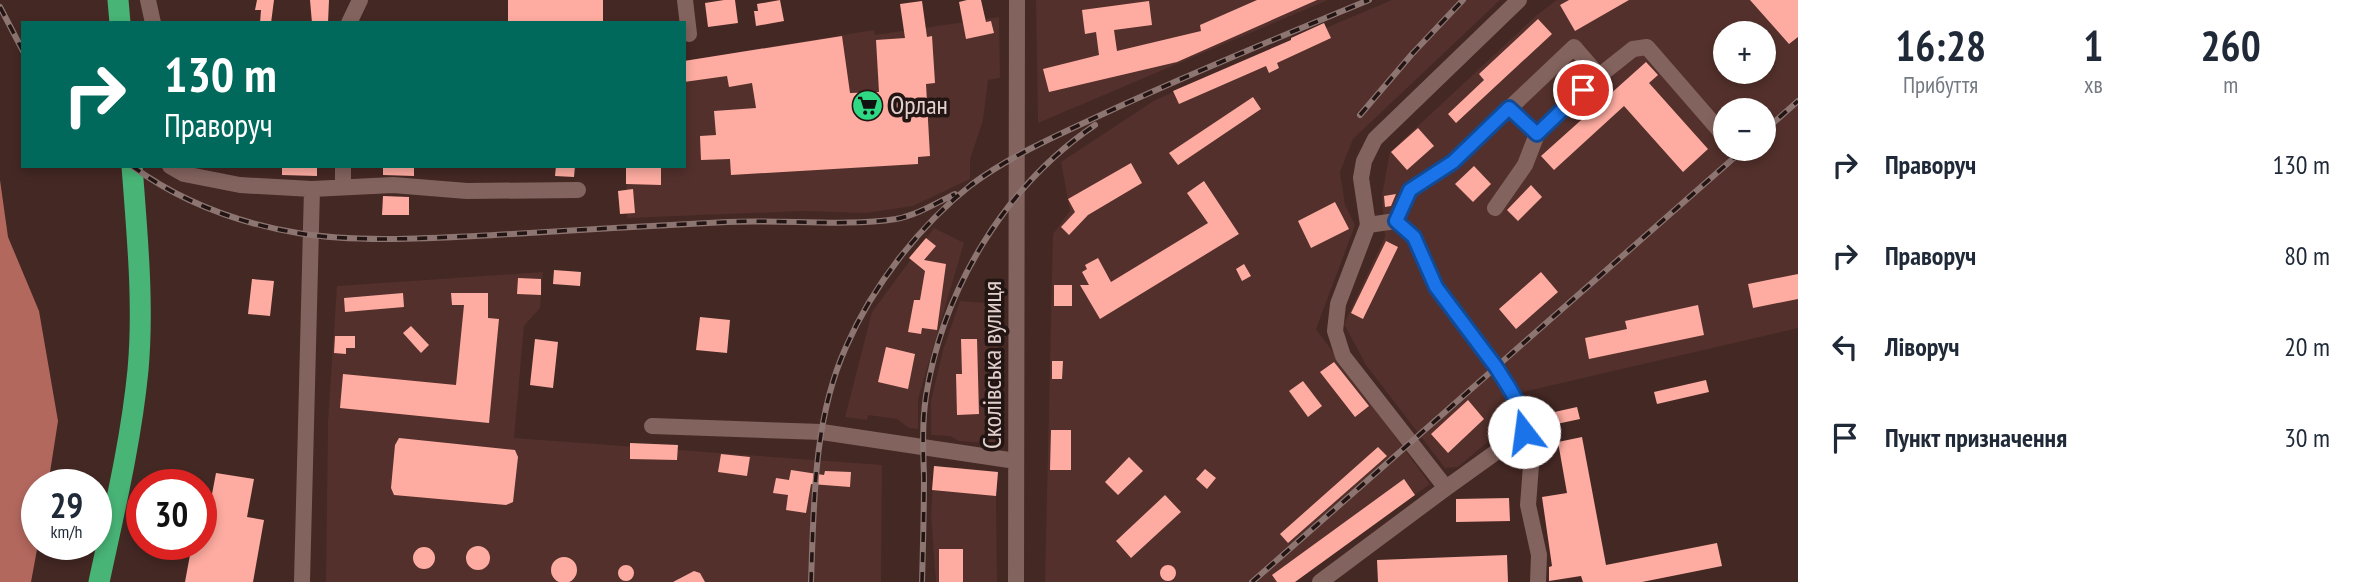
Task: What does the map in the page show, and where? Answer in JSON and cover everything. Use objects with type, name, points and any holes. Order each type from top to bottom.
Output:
[{"type":"highway","points":[[118,0],[120,21]]},
{"type":"highway","points":[[99,582],[130,432],[138,369],[141,323],[132,168]]},
{"type":"street","points":[[148,0],[153,21]]},
{"type":"street","points":[[350,21],[360,0]]},
{"type":"street","points":[[685,0],[689,34]]},
{"type":"street","name":"Сколівська вулиця","points":[[1016,582],[1017,0]]},
{"type":"street","points":[[1446,488],[1343,356],[1335,331],[1338,304],[1368,225],[1361,178],[1364,160],[1375,139],[1520,0]]},
{"type":"street","points":[[1396,221],[1410,190],[1453,162],[1574,47],[1598,76]]},
{"type":"street","points":[[1495,208],[1525,165],[1537,134],[1598,76],[1633,49],[1647,47],[1713,123]]},
{"type":"street","points":[[1509,108],[1537,134]]},
{"type":"street","points":[[343,168],[343,187]]},
{"type":"street","points":[[178,169],[240,185],[312,190],[393,185],[467,191],[578,190]]},
{"type":"street","points":[[302,582],[312,190]]},
{"type":"street","points":[[1368,225],[1396,221],[1414,237],[1436,287],[1496,367],[1519,405],[1531,465],[1528,505],[1539,555],[1538,582]]},
{"type":"street","points":[[652,426],[822,432],[1016,461]]},
{"type":"street","points":[[1320,582],[1524,432]]},
{"type":"shaded area","points":[[1036,0],[1328,0],[1038,123]]},
{"type":"shaded area","points":[[1392,0],[1500,0],[1353,139],[1340,172],[1345,205],[1355,225],[1316,329],[1430,484],[1295,582],[1045,582],[1053,234],[1070,211],[1061,162],[1155,100]]},
{"type":"shaded area","points":[[1557,0],[1798,0],[1798,328],[1510,395],[1499,432],[1458,467],[1445,468],[1366,365],[1344,324],[1385,237],[1382,195],[1390,152],[1537,15]]},
{"type":"shaded area","points":[[999,17],[1000,78],[988,80],[983,120],[970,159],[970,179],[913,206],[866,213],[803,211],[627,218],[626,168],[686,168],[686,61],[874,30],[875,35]]},
{"type":"shaded area","points":[[0,180],[8,237],[39,311],[58,421],[50,469],[21,469],[21,560],[35,560],[31,582],[0,582]]},
{"type":"shaded area","points":[[934,228],[964,243],[918,399],[918,429],[909,428],[897,419],[868,415],[867,420],[845,417],[872,312]]},
{"type":"shaded area","points":[[543,272],[540,308],[524,326],[514,438],[882,465],[881,582],[326,582],[328,421],[337,286]]},
{"type":"shaded area","points":[[960,301],[997,304],[1000,444],[959,441],[950,436],[931,435],[931,401],[943,350]]},
{"type":"shaded area","points":[[934,466],[998,472],[997,582],[936,582],[931,515]]},
{"type":"building","points":[[257,0],[274,0],[271,21],[260,21],[261,10],[255,10]]},
{"type":"building","points":[[310,0],[329,0],[328,21],[312,21]]},
{"type":"building","points":[[508,0],[603,0],[603,21],[508,21]]},
{"type":"building","points":[[735,0],[738,23],[708,27],[705,3]]},
{"type":"building","points":[[780,0],[784,21],[756,26],[754,11],[758,11],[757,4]]},
{"type":"building","points":[[981,0],[986,22],[991,21],[994,33],[966,39],[959,2]]},
{"type":"building","points":[[1257,0],[1317,0],[1177,62],[1049,92],[1043,69],[1099,55],[1096,32],[1085,34],[1082,10],[1149,1],[1152,25],[1114,30],[1117,51],[1201,31],[1200,25]]},
{"type":"building","points":[[1569,0],[1629,0],[1575,31],[1560,5]]},
{"type":"building","points":[[1750,0],[1798,0],[1798,37],[1789,44],[1776,29],[1776,21],[1769,21]]},
{"type":"building","name":"Орлан","points":[[922,1],[927,37],[932,36],[935,83],[926,84],[930,156],[918,157],[918,164],[731,175],[730,159],[701,160],[700,136],[716,135],[714,111],[756,108],[752,83],[729,87],[727,76],[686,82],[686,61],[842,36],[850,93],[879,92],[876,40],[905,38],[900,4]]},
{"type":"building","points":[[1538,19],[1552,34],[1456,123],[1448,114],[1484,80],[1479,74]]},
{"type":"building","points":[[1324,23],[1331,38],[1277,63],[1279,68],[1269,73],[1266,66],[1179,104],[1173,91]]},
{"type":"building","points":[[1646,62],[1658,75],[1649,83],[1708,149],[1683,172],[1624,106],[1554,170],[1541,156]]},
{"type":"building","points":[[1253,97],[1261,109],[1178,165],[1169,153]]},
{"type":"building","points":[[1418,128],[1434,146],[1407,170],[1391,152]]},
{"type":"building","points":[[1131,163],[1142,183],[1088,215],[1069,235],[1061,227],[1075,212],[1068,199]]},
{"type":"building","points":[[1474,166],[1491,184],[1473,202],[1455,184]]},
{"type":"building","points":[[282,168],[317,168],[317,176],[282,175]]},
{"type":"building","points":[[383,168],[414,168],[414,176],[383,175]]},
{"type":"building","points":[[556,168],[575,168],[574,177],[555,176]]},
{"type":"building","points":[[626,168],[661,168],[661,185],[626,184]]},
{"type":"building","points":[[1204,181],[1239,234],[1100,319],[1080,285],[1089,285],[1082,272],[1087,269],[1085,265],[1098,258],[1111,282],[1208,223],[1187,193]]},
{"type":"building","points":[[1531,185],[1542,197],[1518,221],[1507,210]]},
{"type":"building","points":[[633,189],[635,213],[620,214],[618,191]]},
{"type":"building","points":[[1396,194],[1391,206],[1385,207],[1384,196]]},
{"type":"building","points":[[383,196],[409,197],[409,215],[382,215]]},
{"type":"building","points":[[1335,202],[1349,229],[1311,248],[1298,221]]},
{"type":"building","points":[[926,238],[936,246],[924,260],[946,264],[937,330],[922,328],[921,334],[908,332],[914,300],[920,300],[925,271],[909,258]]},
{"type":"building","points":[[1386,241],[1398,247],[1363,319],[1351,313]]},
{"type":"building","points":[[1244,264],[1251,276],[1242,281],[1236,269]]},
{"type":"building","points":[[554,270],[581,272],[580,286],[553,284]]},
{"type":"building","points":[[1541,272],[1558,292],[1516,329],[1499,309]]},
{"type":"building","points":[[1798,274],[1798,299],[1753,308],[1748,284]]},
{"type":"building","points":[[518,278],[541,279],[541,295],[517,294]]},
{"type":"building","points":[[252,279],[274,281],[270,316],[248,314]]},
{"type":"building","points":[[1054,285],[1072,285],[1072,306],[1054,306]]},
{"type":"building","points":[[403,293],[404,307],[345,312],[344,298]]},
{"type":"building","points":[[451,293],[488,293],[488,318],[499,319],[489,423],[340,408],[343,374],[456,385],[464,305],[452,305]]},
{"type":"building","points":[[1698,305],[1704,335],[1589,359],[1585,338],[1627,329],[1625,321]]},
{"type":"building","points":[[700,317],[730,320],[727,353],[696,350]]},
{"type":"building","points":[[411,326],[429,345],[421,353],[403,333]]},
{"type":"building","points":[[335,336],[355,336],[355,348],[346,348],[346,354],[334,353]]},
{"type":"building","points":[[535,339],[558,342],[553,388],[530,385]]},
{"type":"building","points":[[961,339],[977,339],[979,414],[957,415],[956,374],[962,374]]},
{"type":"building","points":[[886,347],[915,354],[908,389],[878,382]]},
{"type":"building","points":[[1052,361],[1063,361],[1062,379],[1052,379]]},
{"type":"building","points":[[1334,362],[1369,406],[1355,417],[1320,372]]},
{"type":"building","points":[[1706,380],[1709,392],[1657,404],[1654,392]]},
{"type":"building","points":[[1303,381],[1322,406],[1308,417],[1289,391]]},
{"type":"building","points":[[1468,400],[1484,419],[1448,453],[1431,434]]},
{"type":"building","points":[[1577,407],[1580,419],[1552,425],[1550,413]]},
{"type":"building","points":[[1051,430],[1071,430],[1071,470],[1050,470]]},
{"type":"building","points":[[1582,437],[1606,565],[1717,543],[1722,566],[1642,582],[1583,582],[1581,576],[1549,581],[1549,567],[1552,566],[1542,497],[1567,493],[1558,442]]},
{"type":"building","points":[[399,438],[515,450],[518,457],[513,502],[506,505],[394,495],[391,488],[395,445]]},
{"type":"building","points":[[630,443],[678,445],[677,460],[630,459]]},
{"type":"building","points":[[1378,447],[1387,456],[1288,543],[1280,534]]},
{"type":"building","points":[[721,454],[750,457],[747,476],[718,472]]},
{"type":"building","points":[[1129,457],[1143,471],[1118,495],[1105,482]]},
{"type":"building","points":[[934,466],[998,472],[996,496],[932,490]]},
{"type":"building","points":[[1205,469],[1216,478],[1207,489],[1196,479]]},
{"type":"building","points":[[791,470],[824,475],[825,471],[851,472],[850,487],[811,484],[806,513],[786,510],[788,495],[773,493],[776,478],[789,480]]},
{"type":"building","points":[[217,473],[254,479],[247,517],[264,520],[253,582],[185,582],[189,560],[217,560]]},
{"type":"building","points":[[1404,479],[1415,495],[1295,582],[1277,582],[1272,575]]},
{"type":"building","points":[[1165,495],[1181,512],[1131,558],[1116,541]]},
{"type":"building","points":[[1509,498],[1510,521],[1456,522],[1456,499]]},
{"type":"building","points":[[478,546],[486,550],[490,558],[486,566],[478,570],[470,566],[466,558],[470,550]]},
{"type":"building","points":[[420,547],[428,547],[435,554],[435,562],[428,569],[420,569],[413,562],[413,554]]},
{"type":"building","points":[[939,549],[963,549],[963,582],[939,582]]},
{"type":"building","points":[[1507,555],[1508,582],[1378,582],[1377,560]]},
{"type":"building","points":[[564,557],[574,560],[577,570],[574,580],[564,583],[554,580],[551,570],[554,560]]},
{"type":"building","points":[[623,565],[629,565],[634,573],[632,579],[623,581],[618,576],[618,570]]},
{"type":"building","points":[[1165,565],[1171,565],[1176,573],[1174,579],[1165,581],[1160,576],[1160,570]]},
{"type":"building","points":[[694,571],[700,573],[705,582],[673,582]]},
{"type":"railway","points":[[811,582],[817,463],[835,375],[869,302],[915,238],[933,219],[988,173],[1041,143],[1179,80],[1369,0]]},
{"type":"railway","points":[[1360,115],[1463,0]]},
{"type":"railway","points":[[0,7],[21,47]]},
{"type":"railway","points":[[1776,120],[1798,101]]},
{"type":"railway","points":[[922,582],[925,406],[934,356],[947,317],[963,279],[1006,209],[1033,178],[1095,125]]},
{"type":"railway","points":[[1252,582],[1730,161]]},
{"type":"railway","points":[[135,168],[170,190],[232,217],[298,233],[370,239],[727,222],[876,221],[911,215],[955,194]]},
{"type":"place","name":"Орлан","points":[[867,105]]},
{"type":"route","points":[[1524,432],[1519,405],[1508,386],[1436,287],[1414,237],[1396,221],[1410,190],[1453,162],[1509,108],[1537,134],[1583,90]]}]
